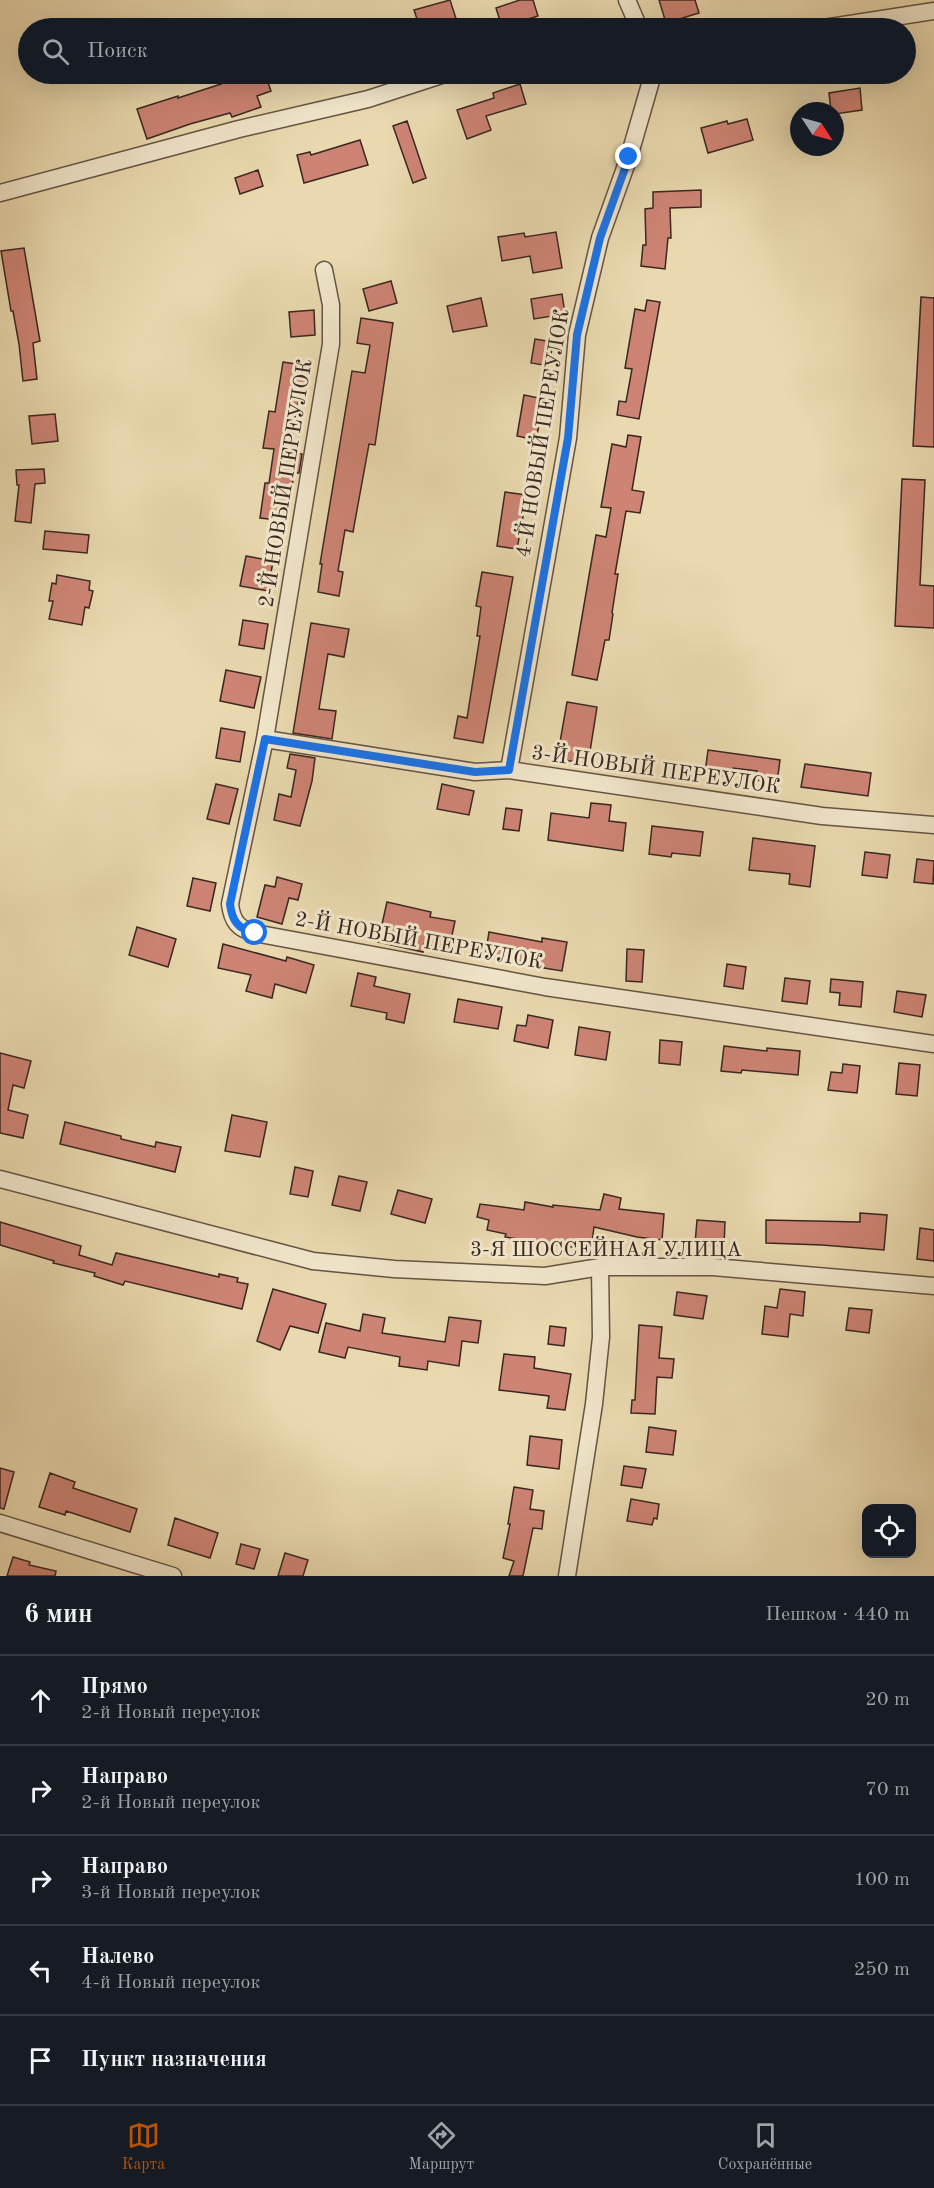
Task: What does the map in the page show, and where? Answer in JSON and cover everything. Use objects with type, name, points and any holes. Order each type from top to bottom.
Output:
[{"type":"street","points":[[627,0],[635,18]]},
{"type":"street","points":[[889,18],[934,11]]},
{"type":"street","points":[[0,193],[239,129],[368,99],[414,84]]},
{"type":"street","name":"4-Й НОВЫЙ ПЕРЕУЛОК","points":[[509,770],[568,438],[577,335],[600,238],[629,157],[650,84]]},
{"type":"street","name":"2-Й НОВЫЙ ПЕРЕУЛОК","points":[[324,270],[331,305],[331,344],[265,739],[230,904],[231,915],[236,924],[244,930],[545,987],[934,1044]]},
{"type":"street","name":"3-Й НОВЫЙ ПЕРЕУЛОК","points":[[265,739],[475,772],[509,770],[822,816],[934,825]]},
{"type":"street","name":"3-Я ШОССЕЙНАЯ УЛИЦА","points":[[0,1179],[313,1261],[394,1269],[545,1276],[600,1267],[713,1267],[934,1286]]},
{"type":"street","points":[[567,1576],[594,1404],[601,1337],[600,1267]]},
{"type":"street","points":[[0,1523],[173,1576]]},
{"type":"building","points":[[450,0],[456,18],[417,18],[414,10]]},
{"type":"building","points":[[520,0],[533,0],[538,16],[499,18],[496,8]]},
{"type":"building","points":[[659,0],[695,0],[699,13],[682,18],[664,18]]},
{"type":"building","points":[[221,84],[269,84],[271,91],[257,96],[261,107],[232,117],[230,113],[190,124],[147,139],[137,109],[178,96],[178,98]]},
{"type":"building","points":[[520,84],[526,104],[486,116],[491,130],[467,139],[457,110],[494,98],[493,93]]},
{"type":"building","points":[[860,88],[862,110],[844,113],[844,102],[830,102],[829,93]]},
{"type":"building","points":[[747,119],[753,140],[708,153],[701,128],[727,121],[728,124]]},
{"type":"building","points":[[407,121],[426,178],[413,183],[393,126]]},
{"type":"building","points":[[360,140],[368,165],[304,183],[297,155],[310,152],[311,155]]},
{"type":"building","points":[[258,170],[263,186],[240,194],[235,178]]},
{"type":"building","points":[[701,190],[701,207],[670,208],[671,238],[668,238],[665,269],[641,266],[643,245],[646,245],[645,209],[653,208],[653,192]]},
{"type":"building","points":[[556,232],[562,268],[533,273],[530,256],[502,261],[498,237],[524,233],[525,237]]},
{"type":"building","points":[[24,248],[40,341],[33,343],[37,379],[23,381],[19,344],[1,251]]},
{"type":"building","points":[[391,281],[397,303],[369,311],[363,289]]},
{"type":"building","points":[[562,294],[565,314],[534,319],[531,299]]},
{"type":"building","points":[[921,297],[934,298],[934,447],[913,446]]},
{"type":"building","points":[[481,298],[487,326],[453,332],[447,306]]},
{"type":"building","points":[[647,300],[660,302],[639,419],[617,415],[619,401],[626,402],[632,369],[625,368],[635,309],[645,311]]},
{"type":"building","points":[[314,310],[315,335],[291,337],[289,312]]},
{"type":"building","points":[[361,318],[393,323],[375,445],[369,444],[353,532],[345,530],[338,571],[343,572],[339,596],[318,592],[322,564],[320,564],[352,371],[365,373],[370,345],[357,343]]},
{"type":"building","points":[[535,339],[553,342],[549,366],[531,363]]},
{"type":"building","points":[[283,362],[309,366],[304,396],[299,395],[290,452],[302,454],[299,473],[294,473],[287,521],[260,518],[265,483],[269,483],[274,449],[263,448],[269,411],[275,412]]},
{"type":"building","points":[[524,395],[544,399],[536,440],[517,436]]},
{"type":"building","points":[[55,414],[58,441],[32,444],[29,416]]},
{"type":"building","points":[[628,435],[641,437],[632,490],[644,492],[640,513],[626,511],[615,574],[618,574],[609,640],[605,640],[597,680],[572,675],[596,535],[606,537],[611,508],[601,507],[612,444],[626,447]]},
{"type":"building","points":[[44,469],[45,483],[35,484],[31,523],[15,521],[19,485],[17,485],[16,470]]},
{"type":"building","points":[[902,479],[925,480],[920,585],[934,586],[934,628],[895,626]]},
{"type":"building","points":[[505,492],[527,495],[517,549],[497,546]]},
{"type":"building","points":[[45,531],[89,535],[87,553],[43,549]]},
{"type":"building","points":[[246,556],[273,561],[268,591],[240,586]]},
{"type":"building","points":[[482,572],[513,577],[483,743],[454,738],[458,716],[467,718],[480,636],[477,636],[481,607],[476,606]]},
{"type":"building","points":[[57,575],[90,581],[89,590],[93,591],[89,608],[85,607],[82,625],[49,619],[53,601],[49,601],[52,583],[56,584]]},
{"type":"building","points":[[243,620],[268,624],[264,649],[239,645]]},
{"type":"building","points":[[311,623],[349,629],[344,657],[328,654],[319,709],[336,711],[332,739],[293,733]]},
{"type":"building","points":[[226,670],[261,677],[254,708],[220,701]]},
{"type":"building","points":[[567,702],[597,707],[588,764],[557,759]]},
{"type":"building","points":[[221,728],[245,732],[240,762],[216,758]]},
{"type":"building","points":[[708,750],[780,760],[777,783],[756,780],[757,771],[733,768],[731,777],[705,773]]},
{"type":"building","points":[[290,754],[315,758],[312,781],[300,826],[274,820],[279,794],[291,797],[296,770],[287,768]]},
{"type":"building","points":[[805,764],[871,773],[868,796],[801,787]]},
{"type":"building","points":[[216,784],[238,789],[229,824],[207,819]]},
{"type":"building","points":[[442,784],[474,791],[469,815],[437,809]]},
{"type":"building","points":[[591,803],[611,805],[609,821],[626,823],[623,851],[548,840],[551,813],[589,818]]},
{"type":"building","points":[[506,808],[522,810],[519,831],[503,829]]},
{"type":"building","points":[[652,826],[703,832],[700,856],[672,853],[671,857],[649,854]]},
{"type":"building","points":[[753,838],[815,846],[810,887],[789,884],[790,874],[749,870]]},
{"type":"building","points":[[865,852],[890,855],[887,878],[862,875]]},
{"type":"building","points":[[917,859],[934,861],[933,884],[914,882]]},
{"type":"building","points":[[277,877],[302,884],[298,900],[289,898],[282,924],[257,917],[265,885],[275,887]]},
{"type":"building","points":[[193,878],[216,883],[210,911],[187,906]]},
{"type":"building","points":[[387,902],[431,912],[430,917],[455,921],[449,949],[424,944],[423,952],[378,942]]},
{"type":"building","points":[[137,927],[176,939],[168,967],[129,955]]},
{"type":"building","points":[[489,932],[542,942],[542,938],[567,942],[562,971],[499,957],[498,959],[485,957]]},
{"type":"building","points":[[223,944],[286,961],[287,957],[314,965],[306,993],[275,984],[272,998],[246,991],[251,975],[218,968]]},
{"type":"building","points":[[627,949],[644,950],[642,982],[626,981]]},
{"type":"building","points":[[727,964],[746,967],[743,989],[724,986]]},
{"type":"building","points":[[358,973],[376,977],[374,986],[410,994],[404,1023],[386,1019],[387,1013],[351,1006]]},
{"type":"building","points":[[785,978],[810,981],[807,1004],[782,1001]]},
{"type":"building","points":[[831,979],[863,982],[861,1007],[839,1005],[840,993],[830,992]]},
{"type":"building","points":[[897,991],[926,995],[922,1017],[894,1012]]},
{"type":"building","points":[[458,999],[502,1007],[498,1029],[454,1022]]},
{"type":"building","points":[[528,1015],[553,1020],[548,1048],[514,1041],[517,1025],[526,1026]]},
{"type":"building","points":[[579,1027],[610,1032],[606,1060],[575,1055]]},
{"type":"building","points":[[660,1040],[682,1042],[680,1065],[659,1063]]},
{"type":"building","points":[[724,1046],[767,1051],[767,1048],[800,1051],[798,1075],[742,1070],[741,1073],[721,1071]]},
{"type":"building","points":[[0,1053],[31,1061],[24,1088],[13,1085],[8,1110],[28,1115],[23,1138],[0,1133]]},
{"type":"building","points":[[899,1063],[920,1065],[917,1096],[896,1094]]},
{"type":"building","points":[[843,1064],[860,1066],[857,1093],[828,1090],[831,1072],[842,1073]]},
{"type":"building","points":[[232,1115],[267,1122],[260,1157],[225,1151]]},
{"type":"building","points":[[65,1122],[155,1147],[156,1142],[181,1147],[175,1172],[60,1144]]},
{"type":"building","points":[[295,1167],[313,1171],[308,1197],[290,1194]]},
{"type":"building","points":[[339,1176],[367,1182],[360,1211],[332,1205]]},
{"type":"building","points":[[398,1190],[432,1199],[425,1223],[391,1214]]},
{"type":"building","points":[[604,1194],[621,1198],[619,1209],[664,1214],[662,1240],[594,1227],[591,1250],[505,1237],[506,1234],[487,1230],[489,1220],[477,1217],[480,1204],[524,1210],[525,1202],[553,1207],[553,1205],[600,1210]]},
{"type":"building","points":[[860,1213],[887,1215],[884,1250],[766,1243],[766,1220],[860,1222]]},
{"type":"building","points":[[697,1220],[725,1222],[724,1246],[695,1244]]},
{"type":"building","points":[[0,1222],[81,1246],[79,1255],[112,1265],[116,1253],[219,1277],[219,1274],[238,1278],[237,1282],[248,1284],[242,1309],[125,1281],[123,1285],[94,1276],[95,1273],[53,1263],[54,1261],[0,1245]]},
{"type":"building","points":[[920,1228],[934,1230],[934,1261],[917,1259]]},
{"type":"building","points":[[273,1289],[326,1304],[318,1333],[290,1326],[280,1350],[257,1341]]},
{"type":"building","points":[[780,1289],[805,1292],[803,1316],[790,1314],[788,1337],[762,1334],[765,1306],[777,1308]]},
{"type":"building","points":[[677,1292],[707,1296],[703,1319],[674,1315]]},
{"type":"building","points":[[849,1308],[872,1310],[869,1333],[846,1330]]},
{"type":"building","points":[[363,1314],[385,1318],[382,1333],[445,1342],[449,1317],[481,1321],[478,1343],[462,1341],[459,1366],[428,1361],[427,1370],[399,1366],[400,1357],[348,1347],[345,1358],[319,1352],[326,1323],[360,1331]]},
{"type":"building","points":[[639,1325],[662,1327],[659,1358],[674,1359],[672,1378],[657,1377],[655,1414],[631,1413],[632,1400],[635,1400]]},
{"type":"building","points":[[550,1326],[566,1328],[564,1346],[548,1344]]},
{"type":"building","points":[[504,1354],[535,1357],[534,1368],[571,1374],[565,1410],[547,1408],[549,1396],[499,1390]]},
{"type":"building","points":[[649,1427],[676,1431],[673,1455],[646,1452]]},
{"type":"building","points":[[530,1436],[562,1440],[559,1469],[527,1465]]},
{"type":"building","points":[[624,1466],[646,1469],[642,1488],[621,1485]]},
{"type":"building","points":[[0,1468],[14,1472],[4,1509],[0,1508]]},
{"type":"building","points":[[50,1473],[75,1482],[73,1488],[137,1509],[130,1532],[66,1511],[65,1515],[39,1507]]},
{"type":"building","points":[[514,1487],[533,1490],[530,1509],[544,1511],[542,1529],[533,1528],[523,1576],[509,1576],[514,1561],[503,1558]]},
{"type":"building","points":[[631,1499],[659,1504],[657,1519],[654,1518],[652,1525],[627,1521]]},
{"type":"building","points":[[175,1518],[218,1533],[210,1558],[168,1545]]},
{"type":"building","points":[[241,1544],[260,1549],[254,1569],[236,1564]]},
{"type":"building","points":[[285,1553],[308,1560],[303,1576],[278,1576]]},
{"type":"building","points":[[13,1557],[30,1562],[29,1565],[56,1571],[55,1576],[7,1576]]},
{"type":"route","points":[[255,933],[244,930],[236,924],[231,915],[230,904],[265,739],[475,772],[509,770],[568,438],[577,335],[600,238],[629,157]]}]
